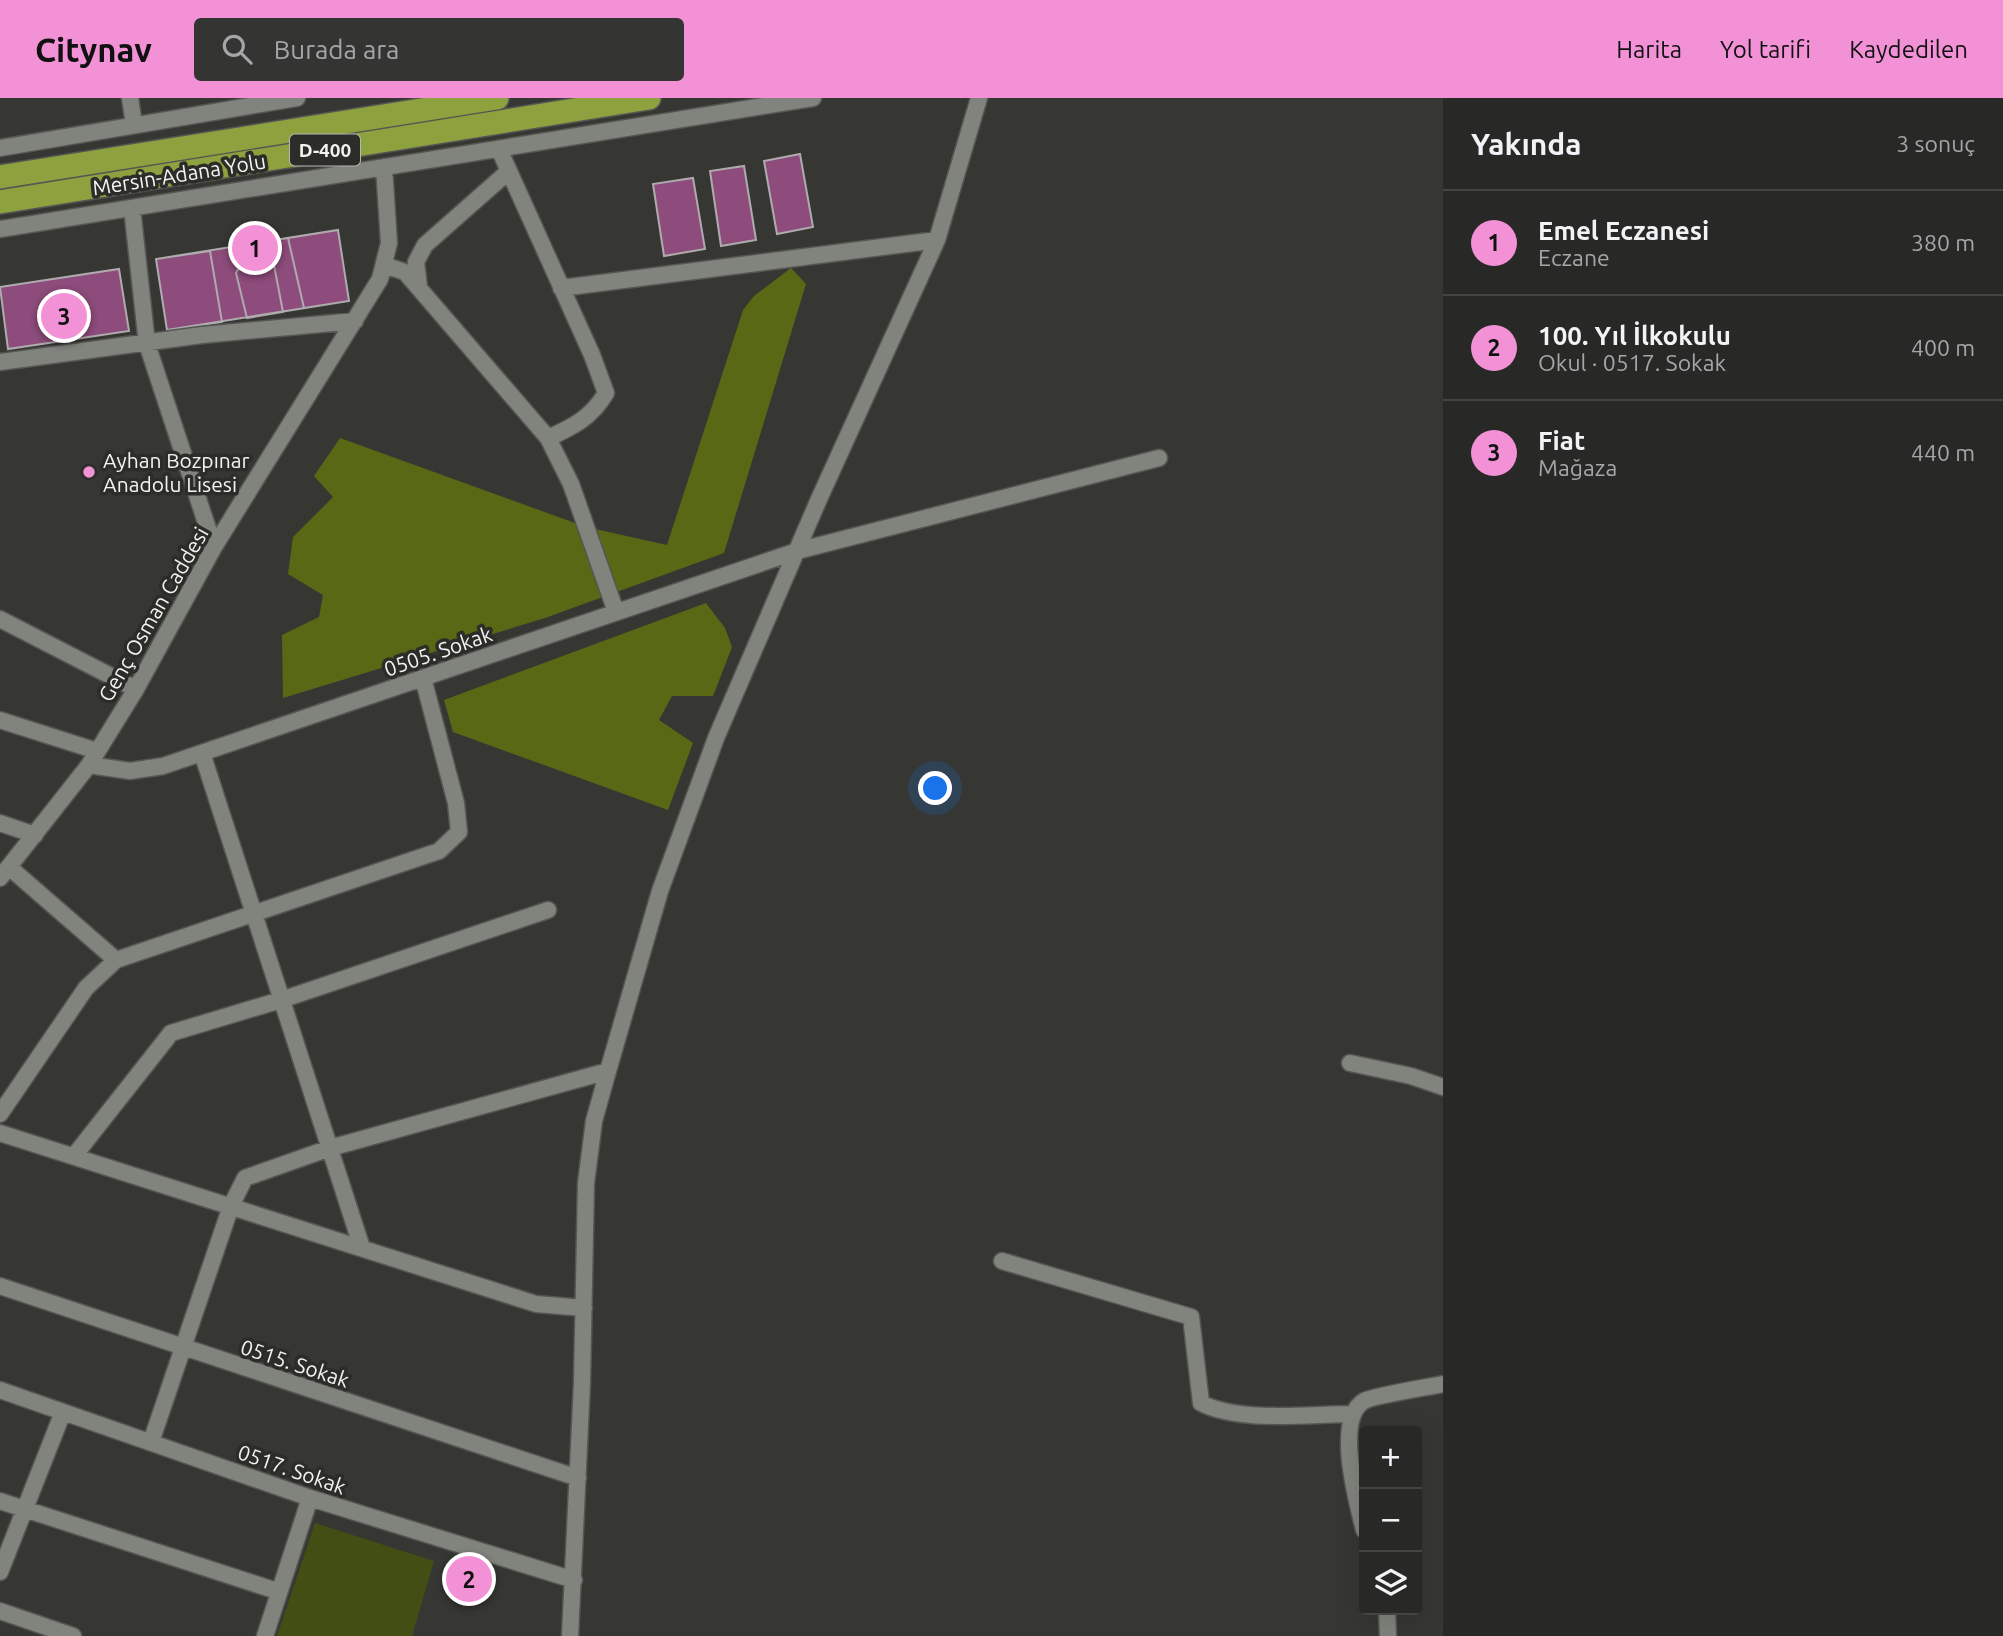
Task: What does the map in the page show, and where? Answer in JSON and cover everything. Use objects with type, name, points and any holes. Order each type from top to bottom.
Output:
[{"type":"highway","name":"D-400","points":[[0,177],[497,98]]},
{"type":"highway","name":"Mersin-Adana Yolu","points":[[0,202],[649,98]]},
{"type":"street","points":[[131,98],[134,125]]},
{"type":"street","points":[[0,148],[297,98]]},
{"type":"street","points":[[0,229],[813,98]]},
{"type":"street","points":[[570,1636],[578,1478],[586,1183],[594,1121],[660,891],[716,738],[937,240],[979,98]]},
{"type":"street","points":[[499,149],[592,355],[606,393],[597,408],[575,426],[548,438]]},
{"type":"street","name":"Genç Osman Caddesi","points":[[5,872],[93,758],[136,689],[214,547],[380,279],[389,243],[384,167]]},
{"type":"street","points":[[419,287],[416,262],[425,245],[509,171]]},
{"type":"street","points":[[132,208],[147,344],[214,547]]},
{"type":"street","points":[[561,288],[937,240]]},
{"type":"street","points":[[384,265],[405,272],[548,438],[571,484],[616,612]]},
{"type":"street","points":[[0,362],[270,328],[355,321]]},
{"type":"street","name":"0505. Sokak","points":[[0,720],[130,771],[163,766],[797,551],[1159,458]]},
{"type":"street","points":[[0,619],[136,689]]},
{"type":"street","points":[[0,1114],[86,988],[116,960],[439,851],[453,842],[460,832],[456,803],[423,678]]},
{"type":"street","points":[[202,753],[257,914],[362,1248]]},
{"type":"street","points":[[0,823],[35,835]]},
{"type":"street","points":[[5,872],[116,960]]},
{"type":"street","points":[[74,1156],[172,1033],[284,999],[548,910]]},
{"type":"street","points":[[1350,1063],[1411,1076],[1443,1087]]},
{"type":"street","points":[[151,1442],[231,1206],[245,1178],[330,1148],[608,1070]]},
{"type":"street","points":[[0,1133],[536,1304],[584,1308]]},
{"type":"street","points":[[1002,1261],[1191,1317],[1202,1403],[1216,1410],[1274,1415],[1352,1414]]},
{"type":"street","name":"0515. Sokak","points":[[0,1286],[578,1478]]},
{"type":"street","points":[[1359,1510],[1352,1483],[1349,1441],[1352,1414],[1364,1400],[1443,1384]]},
{"type":"street","name":"0517. Sokak","points":[[0,1390],[310,1498],[574,1580]]},
{"type":"street","points":[[0,1572],[63,1412]]},
{"type":"street","points":[[265,1636],[277,1591],[310,1498]]},
{"type":"street","points":[[0,1501],[277,1591]]},
{"type":"street","points":[[0,1611],[74,1636]]},
{"type":"street","points":[[1387,1615],[1388,1636]]},
{"type":"green space","points":[[791,268],[806,284],[724,553],[545,618],[283,698],[282,635],[319,617],[323,595],[288,574],[293,537],[333,497],[314,476],[340,438],[586,527],[667,545],[743,310],[754,296]]},
{"type":"green space","points":[[706,603],[725,628],[732,647],[713,696],[672,696],[659,720],[693,743],[668,810],[453,732],[444,700]]},
{"type":"green space","points":[[315,1523],[434,1561],[412,1636],[277,1636]]},
{"type":"building","points":[[800,154],[813,227],[777,234],[764,161]]},
{"type":"building","points":[[744,166],[756,240],[721,246],[710,171]]},
{"type":"building","points":[[693,178],[705,249],[664,256],[653,184]]},
{"type":"building","points":[[338,230],[349,301],[167,330],[156,259]]},
{"type":"building","points":[[338,230],[349,301],[304,308],[288,238]]},
{"type":"building","points":[[210,251],[222,322],[167,330],[156,259]]},
{"type":"building","points":[[252,260],[274,265],[283,312],[247,318],[236,273],[240,266]]},
{"type":"building","points":[[119,269],[129,331],[8,349],[0,287]]},
{"type":"place","name":"Emel Eczanesi","points":[[255,248]]},
{"type":"place","name":"Fiat","points":[[64,316]]},
{"type":"place","name":"Ayhan Bozpınar Anadolu Lisesi","points":[[89,472]]},
{"type":"place","name":"100. Yıl İlkokulu","points":[[469,1579]]}]
